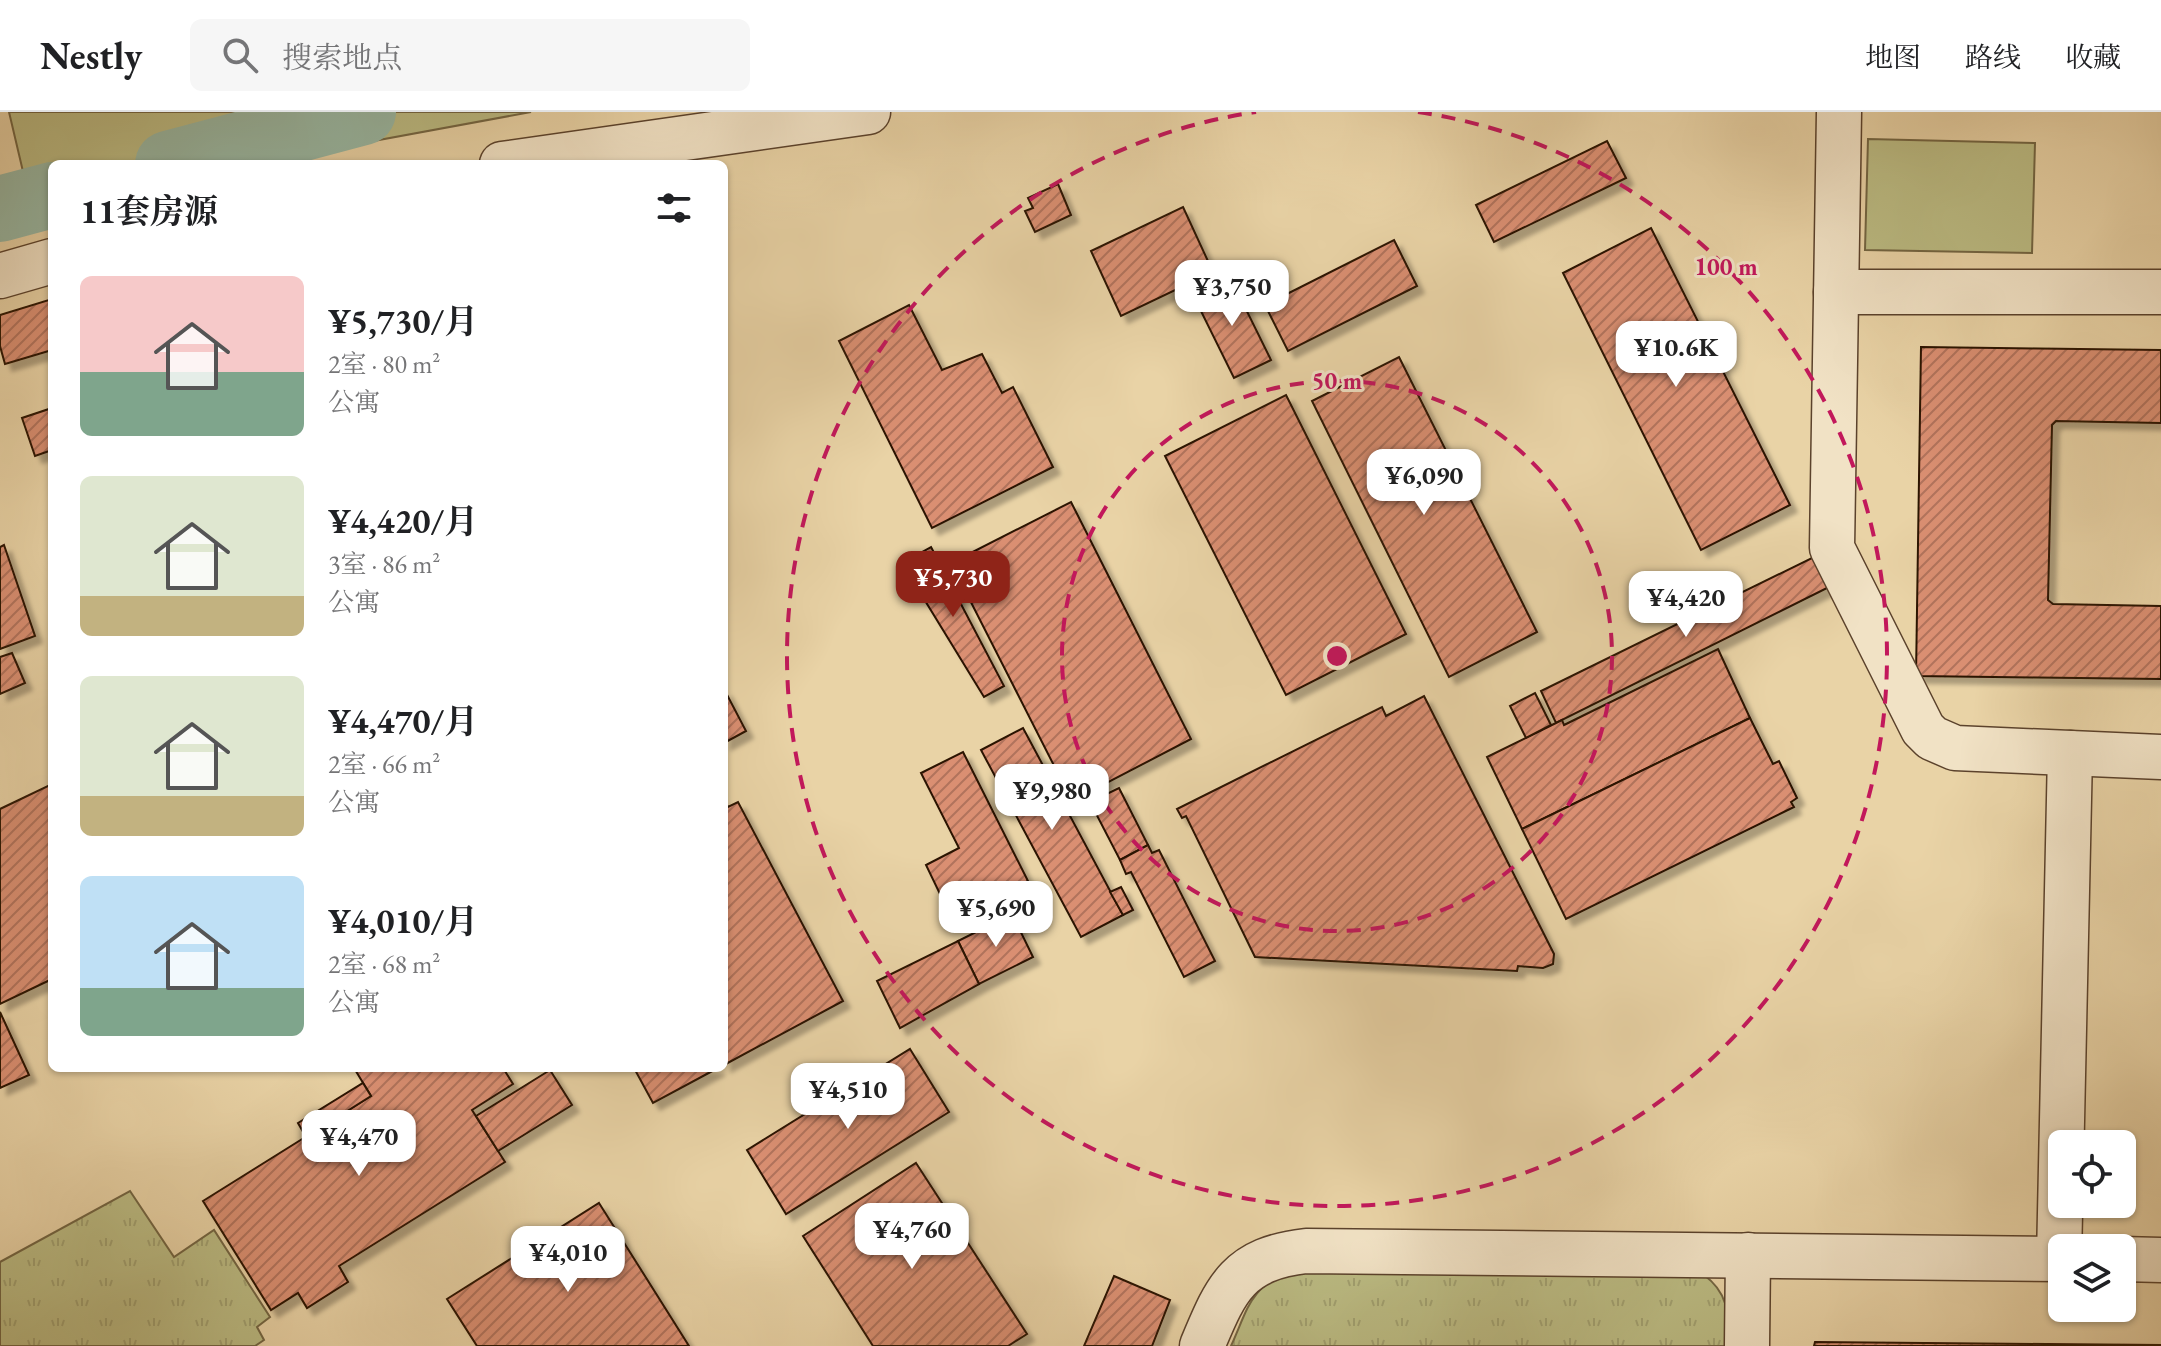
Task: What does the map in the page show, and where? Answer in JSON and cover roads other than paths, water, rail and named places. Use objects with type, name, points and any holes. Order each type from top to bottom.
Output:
[{"type":"street","points":[[530,160],[868,112]]},
{"type":"street","points":[[1839,112],[1832,548],[1916,715],[1932,738],[1955,748],[2161,757]]},
{"type":"street","points":[[0,276],[48,262]]},
{"type":"street","points":[[1836,292],[2161,292]]},
{"type":"street","points":[[2061,1234],[2070,753]]},
{"type":"street","points":[[1202,1346],[1221,1298],[1234,1282],[1250,1269],[1287,1253],[2048,1259]]},
{"type":"street","points":[[1747,1346],[1748,1255]]},
{"type":"street","points":[[2136,1259],[2161,1260]]},
{"type":"waterway","points":[[183,160],[363,112]]},
{"type":"waterway","points":[[0,209],[48,196]]}]
